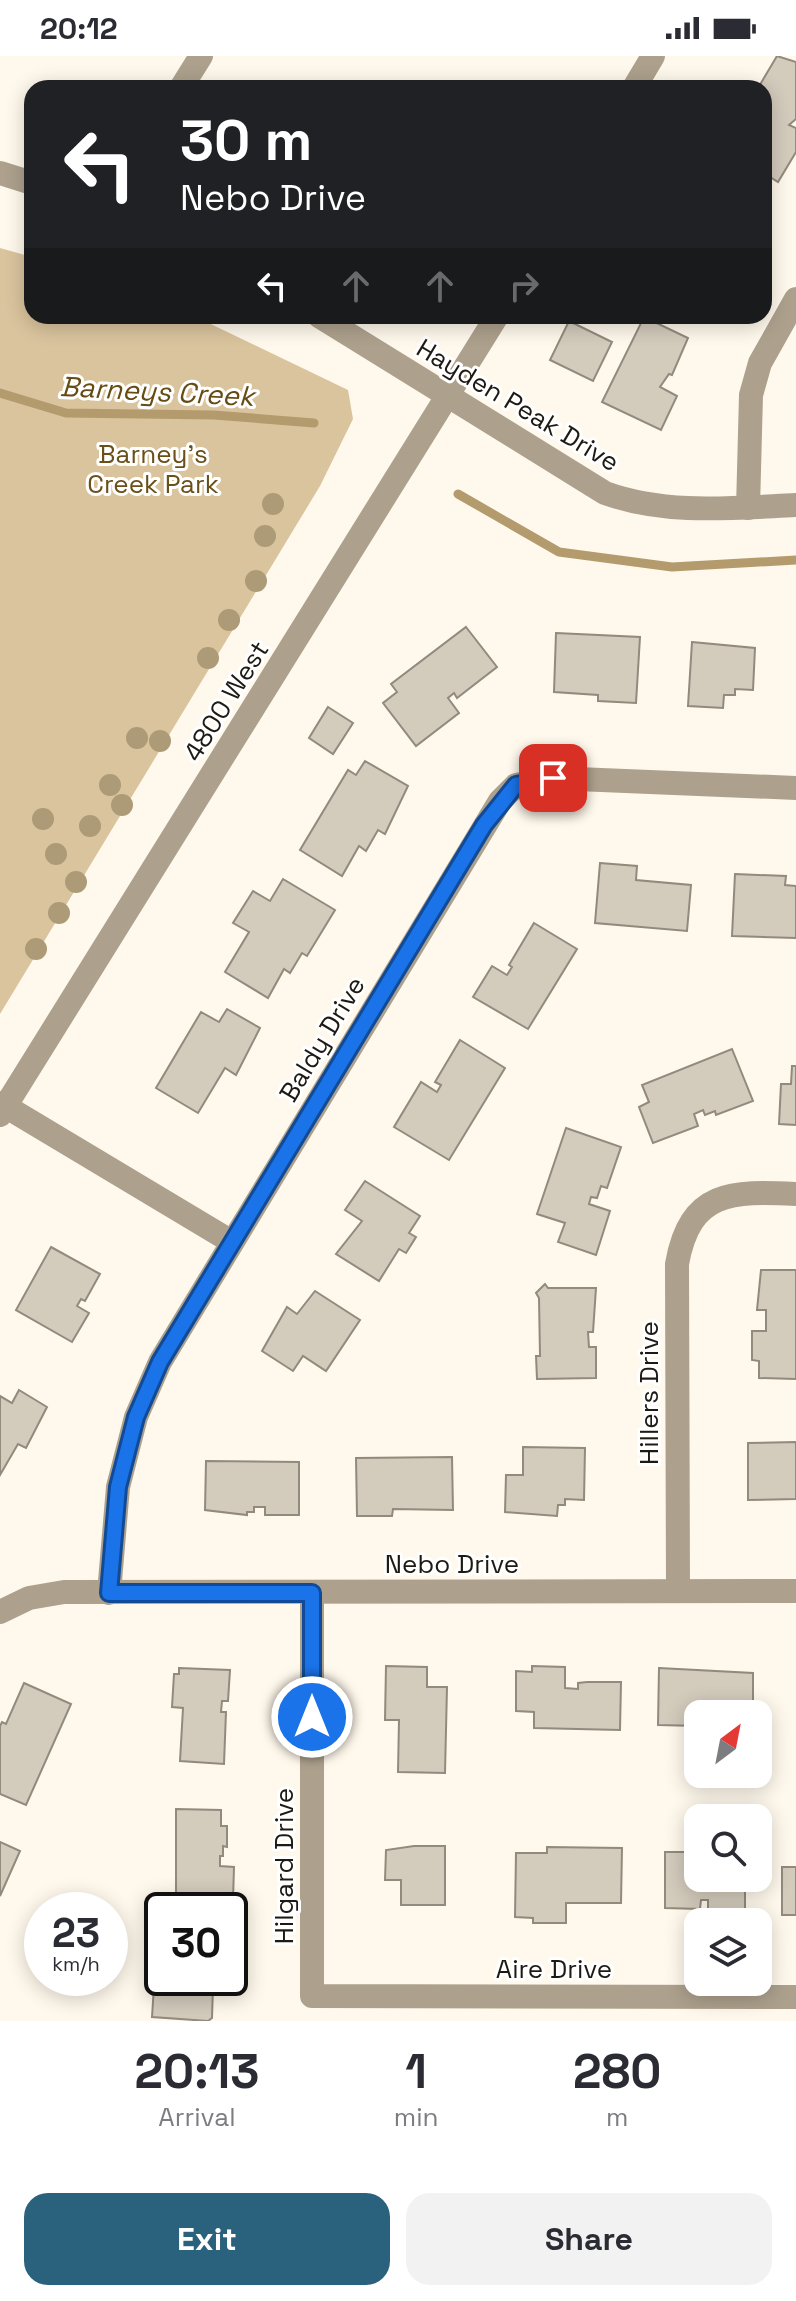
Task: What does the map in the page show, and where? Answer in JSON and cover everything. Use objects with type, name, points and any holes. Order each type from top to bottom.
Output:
[{"type":"street","points":[[186,80],[201,56]]},
{"type":"street","points":[[639,80],[653,56]]},
{"type":"street","points":[[0,173],[24,180]]},
{"type":"street","points":[[748,508],[751,395],[760,363],[796,299]]},
{"type":"street","name":"Hayden Peak Drive","points":[[332,324],[605,493],[649,505],[748,508],[796,505]]},
{"type":"street","name":"4800 West","points":[[2,1108],[492,324]]},
{"type":"street","name":"Baldy Drive","points":[[109,1593],[118,1487],[136,1417],[160,1362],[484,825],[516,785],[553,778],[796,788]]},
{"type":"street","points":[[2,1108],[232,1242]]},
{"type":"street","name":"Hillers Drive","points":[[678,1590],[677,1264],[681,1240],[706,1205],[729,1194],[796,1194]]},
{"type":"street","name":"Nebo Drive","points":[[0,1612],[29,1598],[64,1592],[796,1591]]},
{"type":"street","name":"Hilgard Drive","points":[[312,1593],[312,1996]]},
{"type":"street","name":"Aire Drive","points":[[312,1996],[796,1997]]},
{"type":"green space","name":"Barney's Creek Park","points":[[0,248],[24,255],[24,324],[211,324],[348,390],[353,419],[320,486],[0,1014]]},
{"type":"building","points":[[777,56],[796,62],[796,119],[789,125],[796,128],[796,152],[778,182],[772,178],[772,80],[763,80]]},
{"type":"building","points":[[568,324],[575,324],[612,342],[593,381],[550,360]]},
{"type":"building","points":[[641,324],[659,324],[688,338],[672,375],[669,374],[660,387],[677,396],[661,430],[602,402]]},
{"type":"building","points":[[466,627],[497,667],[457,698],[454,693],[448,698],[459,713],[416,746],[383,703],[397,692],[391,684]]},
{"type":"building","points":[[556,633],[640,637],[636,703],[598,701],[598,695],[554,692]]},
{"type":"building","points":[[692,642],[755,648],[753,690],[735,689],[735,695],[724,695],[723,708],[688,706]]},
{"type":"building","points":[[328,707],[353,723],[333,754],[309,738]]},
{"type":"building","points":[[365,761],[408,786],[385,834],[378,830],[366,851],[359,846],[342,876],[300,850],[348,770],[356,775]]},
{"type":"building","points":[[600,863],[637,866],[636,880],[691,885],[687,931],[595,923]]},
{"type":"building","points":[[735,874],[786,876],[785,885],[796,886],[796,938],[732,936]]},
{"type":"building","points":[[283,879],[335,910],[307,956],[302,953],[290,973],[284,969],[268,998],[225,972],[249,932],[233,923],[253,891],[270,901]]},
{"type":"building","points":[[534,923],[577,949],[528,1029],[473,997],[492,966],[507,975],[512,967],[509,965]]},
{"type":"building","points":[[227,1009],[260,1028],[236,1075],[225,1068],[198,1113],[156,1088],[201,1012],[219,1022]]},
{"type":"building","points":[[460,1040],[505,1068],[449,1160],[394,1127],[421,1082],[437,1092],[441,1085],[435,1082]]},
{"type":"building","points":[[732,1049],[753,1101],[716,1115],[715,1111],[705,1115],[703,1110],[694,1114],[698,1126],[653,1143],[639,1107],[649,1102],[642,1085]]},
{"type":"building","points":[[792,1066],[796,1066],[796,1125],[779,1124],[781,1084],[791,1084]]},
{"type":"building","points":[[566,1128],[621,1147],[607,1188],[601,1186],[597,1198],[591,1197],[589,1204],[610,1211],[596,1255],[558,1242],[565,1223],[537,1214]]},
{"type":"building","points":[[365,1181],[420,1216],[409,1233],[416,1237],[406,1253],[399,1249],[379,1281],[336,1254],[362,1221],[345,1210]]},
{"type":"building","points":[[51,1247],[100,1274],[85,1301],[81,1299],[77,1306],[89,1313],[72,1342],[16,1310]]},
{"type":"building","points":[[761,1270],[796,1270],[796,1379],[759,1378],[759,1361],[752,1360],[752,1331],[766,1331],[766,1310],[757,1310]]},
{"type":"building","points":[[545,1284],[548,1288],[596,1288],[593,1332],[588,1332],[589,1347],[596,1347],[596,1378],[537,1379],[536,1356],[540,1356],[539,1298],[536,1293]]},
{"type":"building","points":[[315,1291],[360,1320],[326,1371],[303,1356],[293,1371],[262,1351],[287,1307],[297,1314]]},
{"type":"building","points":[[19,1390],[47,1407],[26,1448],[18,1444],[0,1475],[0,1396],[12,1403]]},
{"type":"building","points":[[796,1442],[796,1499],[748,1500],[748,1443]]},
{"type":"building","points":[[523,1447],[585,1448],[584,1500],[565,1499],[565,1505],[558,1505],[557,1516],[505,1512],[506,1475],[523,1475]]},
{"type":"building","points":[[452,1457],[453,1510],[393,1509],[392,1516],[357,1516],[356,1458]]},
{"type":"building","points":[[206,1461],[299,1462],[299,1515],[265,1515],[265,1507],[254,1507],[254,1512],[247,1512],[247,1515],[205,1510]]},
{"type":"building","points":[[386,1666],[427,1667],[427,1687],[447,1687],[445,1773],[398,1772],[399,1720],[385,1720]]},
{"type":"building","points":[[532,1666],[565,1667],[565,1688],[578,1689],[578,1683],[587,1682],[621,1682],[620,1730],[534,1728],[534,1712],[516,1711],[516,1671],[532,1672]]},
{"type":"building","points":[[179,1668],[230,1670],[228,1701],[222,1701],[221,1712],[226,1712],[224,1764],[180,1761],[183,1708],[172,1707],[174,1674],[179,1674]]},
{"type":"building","points":[[659,1668],[753,1673],[753,1700],[684,1700],[684,1726],[658,1725]]},
{"type":"building","points":[[24,1683],[71,1704],[26,1805],[0,1794],[0,1726],[2,1722],[6,1724]]},
{"type":"building","points":[[176,1809],[221,1810],[221,1826],[227,1826],[227,1847],[223,1846],[220,1866],[234,1867],[233,1892],[176,1892]]},
{"type":"building","points":[[0,1842],[20,1851],[0,1896]]},
{"type":"building","points":[[445,1846],[445,1905],[401,1905],[401,1880],[385,1880],[386,1850]]},
{"type":"building","points":[[547,1847],[622,1848],[621,1903],[566,1903],[566,1923],[533,1923],[533,1918],[515,1917],[516,1853],[547,1853]]},
{"type":"building","points":[[665,1852],[684,1852],[684,1892],[745,1892],[745,1908],[708,1908],[708,1900],[701,1900],[700,1908],[665,1908]]},
{"type":"building","points":[[782,1867],[796,1867],[796,1915],[782,1915]]},
{"type":"building","points":[[153,1996],[213,1996],[212,2018],[208,2021],[152,2017]]},
{"type":"waterway","name":"Barneys Creek","points":[[0,393],[66,413],[214,415],[314,423]]},
{"type":"waterway","name":"Barneys Creek","points":[[458,494],[559,552],[672,567],[796,560]]},
{"type":"route","points":[[312,1717],[312,1593],[109,1593],[118,1487],[136,1417],[160,1362],[484,825],[500,801],[516,785],[553,778]]}]
